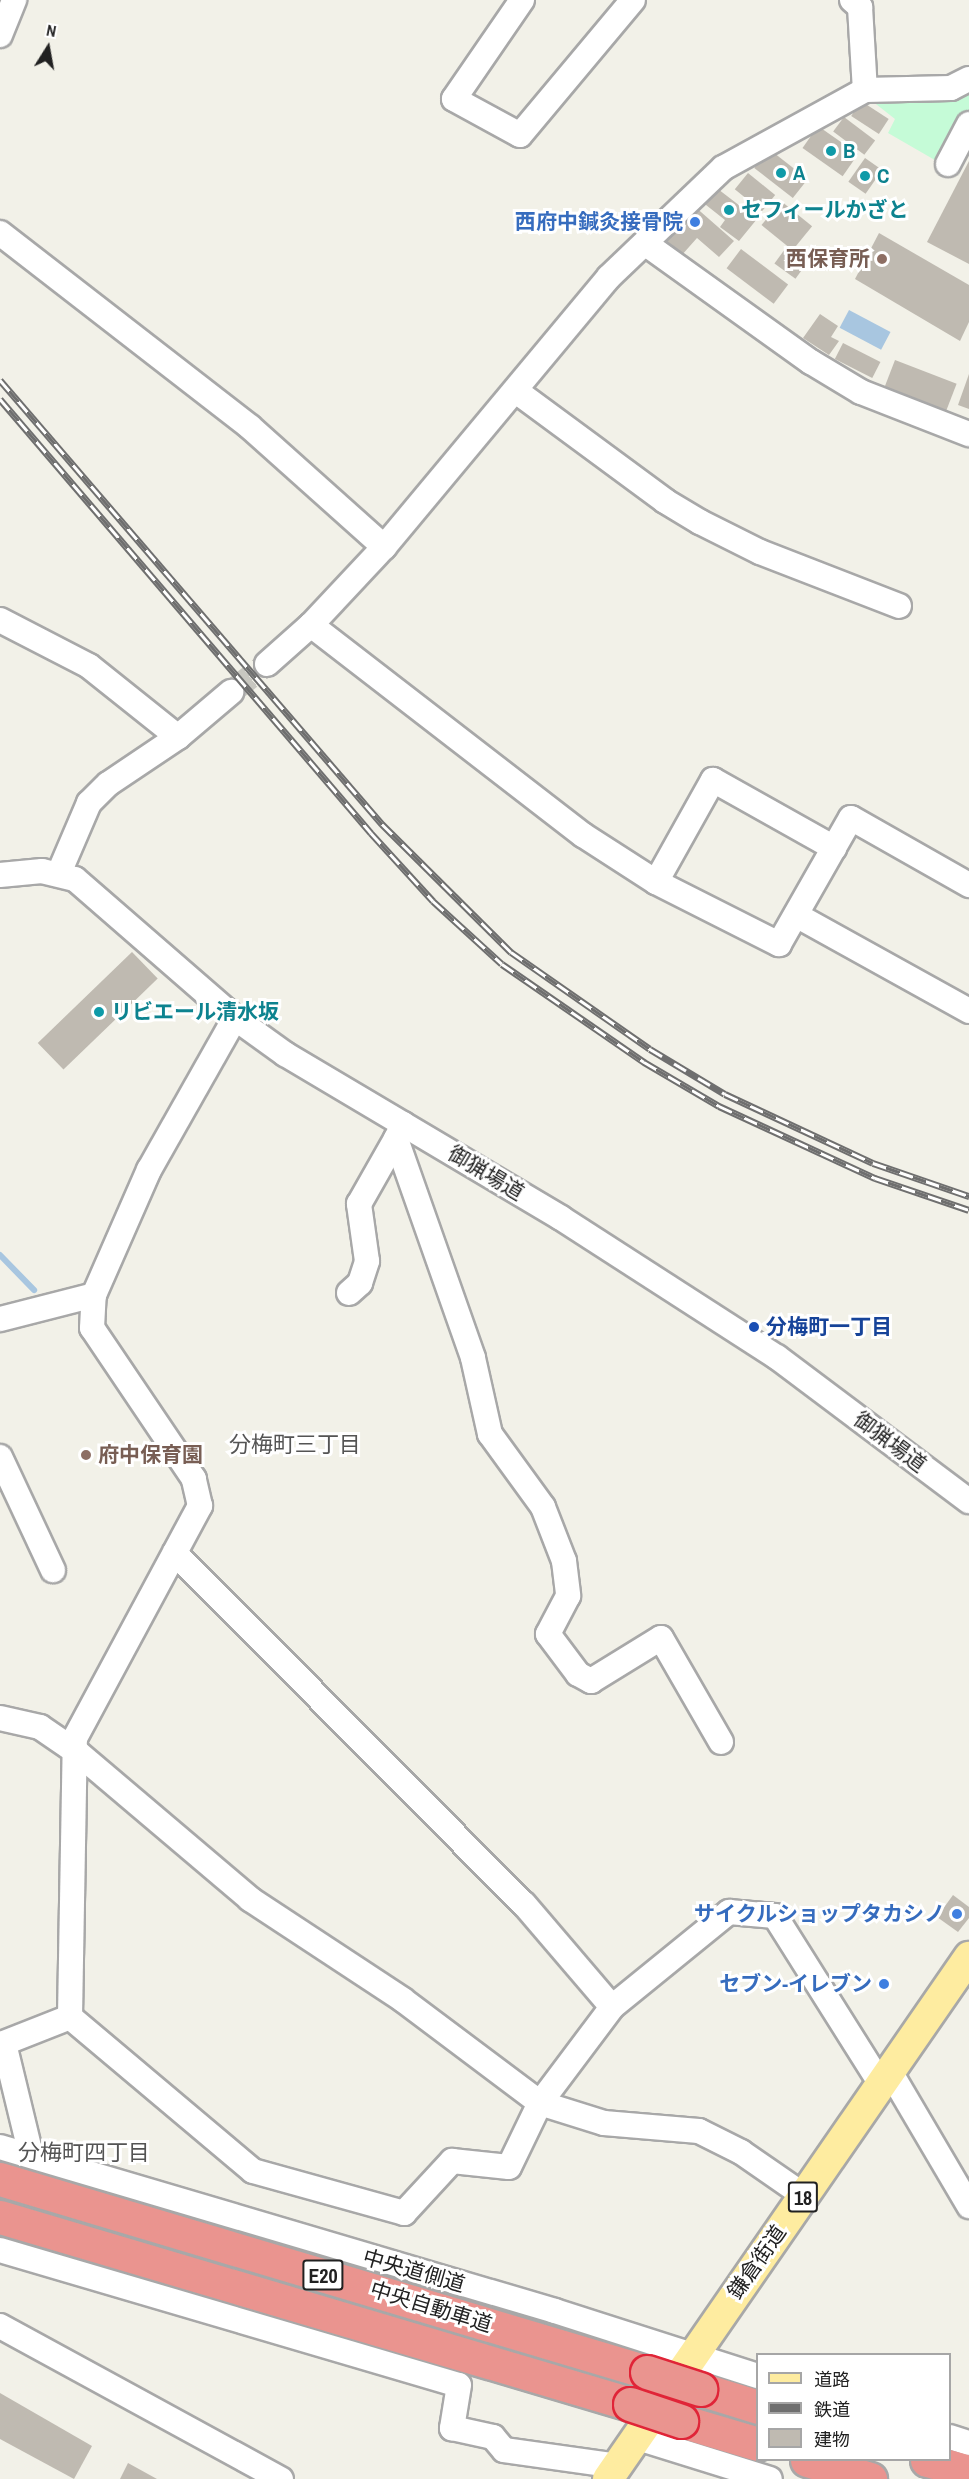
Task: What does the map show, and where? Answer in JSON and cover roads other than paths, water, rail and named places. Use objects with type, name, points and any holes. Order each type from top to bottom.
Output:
[{"type":"highway","name":"中央自動車道","points":[[0,2179],[756,2406]]},
{"type":"highway","name":"中央自動車道","points":[[0,2217],[756,2443]]},
{"type":"highway","points":[[810,2461],[870,2479]]},
{"type":"highway","points":[[930,2461],[969,2472]]},
{"type":"main road","name":"鎌倉街道","points":[[613,2473],[884,2076],[969,1957]]},
{"type":"street","points":[[0,35],[14,0]]},
{"type":"street","points":[[522,0],[454,99],[520,135],[633,0]]},
{"type":"street","points":[[852,0],[860,7],[865,90]]},
{"type":"street","points":[[267,664],[311,625],[384,547],[609,277],[723,168],[865,90],[951,88],[967,84]]},
{"type":"street","points":[[948,164],[969,124]]},
{"type":"street","points":[[0,233],[250,427],[384,547]]},
{"type":"street","points":[[646,244],[811,362],[861,392],[969,434]]},
{"type":"street","points":[[516,391],[665,501],[700,522],[760,552],[899,606]]},
{"type":"street","points":[[0,620],[89,666],[178,736]]},
{"type":"street","points":[[311,625],[583,835],[656,882],[779,944],[851,818],[969,885]]},
{"type":"street","points":[[59,873],[89,803],[108,784],[178,736],[231,692]]},
{"type":"street","points":[[656,882],[713,780],[834,848]]},
{"type":"street","name":"御猟場道","points":[[0,875],[59,873],[88,888],[235,1018],[285,1054],[400,1132],[561,1218],[777,1357],[969,1501]]},
{"type":"street","points":[[796,915],[969,1011]]},
{"type":"street","points":[[70,2017],[75,1738],[200,1506],[194,1479],[92,1328],[94,1295],[149,1170],[235,1018]]},
{"type":"street","points":[[349,1293],[360,1282],[367,1261],[359,1204],[400,1132]]},
{"type":"street","points":[[400,1132],[473,1358],[490,1434],[543,1507],[564,1561],[568,1596],[548,1634],[578,1674],[591,1681],[661,1638],[721,1742]]},
{"type":"street","points":[[0,1319],[94,1295]]},
{"type":"street","points":[[0,1457],[53,1570]]},
{"type":"street","points":[[175,1553],[524,1904],[612,2007]]},
{"type":"street","points":[[0,1718],[40,1726],[73,1750],[250,1899],[403,2000],[540,2103],[604,2123],[699,2131],[741,2152],[803,2196]]},
{"type":"street","points":[[70,2017],[253,2171],[404,2213],[452,2161],[509,2167],[540,2103],[612,2007],[729,1912],[775,1916],[969,2206]]},
{"type":"street","points":[[31,2156],[4,2043],[70,2017]]},
{"type":"street","name":"中央道側道","points":[[0,2147],[756,2375]]},
{"type":"street","points":[[0,2250],[459,2385],[452,2428],[493,2437],[504,2450],[613,2473]]},
{"type":"street","points":[[0,2326],[281,2479]]},
{"type":"street","points":[[951,2437],[969,2443]]},
{"type":"street","points":[[638,2438],[770,2479]]},
{"type":"water","points":[[849,310],[890,332],[881,350],[840,328]]},
{"type":"waterway","points":[[0,1255],[34,1290]]},
{"type":"tunnel","points":[[231,692],[267,664]]},
{"type":"railway","points":[[0,380],[382,824],[511,952],[650,1049],[725,1094],[873,1163],[969,1196]]},
{"type":"railway","points":[[0,399],[371,833],[433,901],[502,964],[644,1062],[719,1106],[875,1178],[969,1210]]},
{"type":"place","name":"B","points":[[831,151]]},
{"type":"place","name":"A","points":[[781,173]]},
{"type":"place","name":"C","points":[[865,176]]},
{"type":"place","name":"セフィールかざと","points":[[729,210]]},
{"type":"place","name":"西府中鍼灸接骨院","points":[[695,222]]},
{"type":"place","name":"西保育所","points":[[882,259]]},
{"type":"place","name":"リビエール清水坂","points":[[99,1012]]},
{"type":"place","name":"分梅町一丁目","points":[[754,1327]]},
{"type":"place","name":"府中保育園","points":[[86,1455]]},
{"type":"place","name":"サイクルショップタカシノ","points":[[957,1914]]},
{"type":"place","name":"セブン-イレブン","points":[[884,1984]]},
{"type":"district","name":"分梅町三丁目","points":[[295,1445]]},
{"type":"district","name":"分梅町四丁目","points":[[84,2153]]}]
